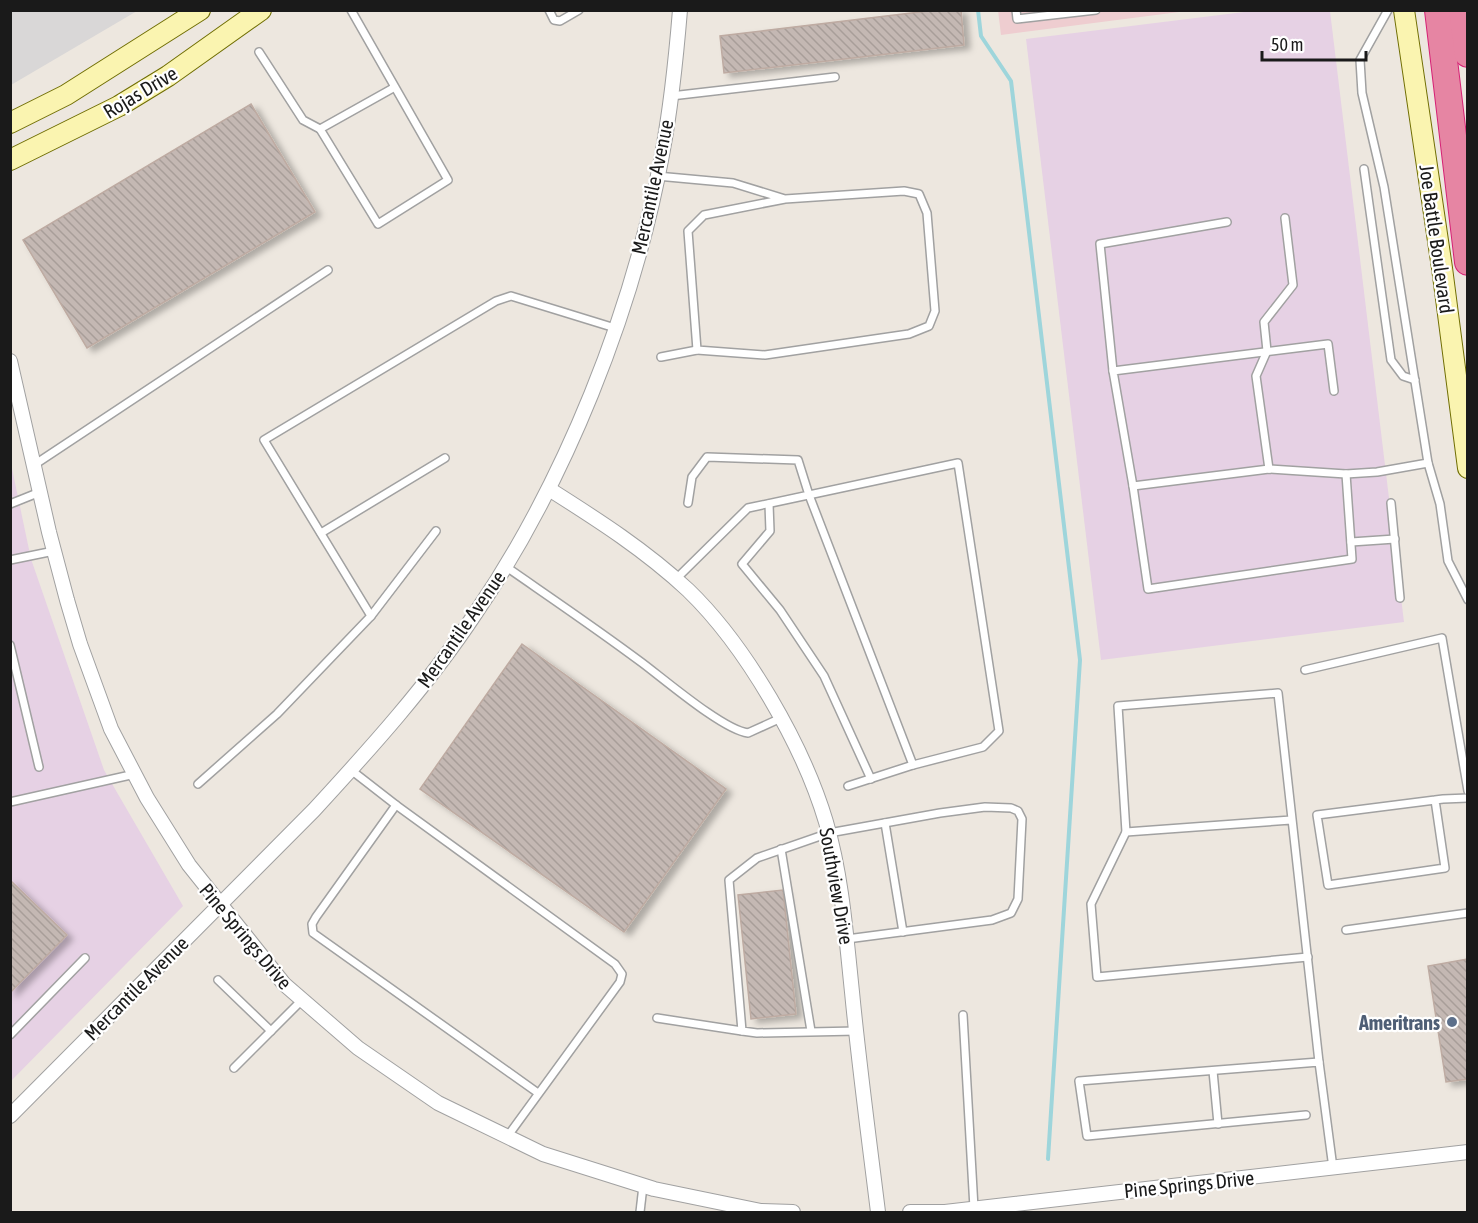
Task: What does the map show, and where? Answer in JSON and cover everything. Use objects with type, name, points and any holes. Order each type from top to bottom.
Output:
[{"type":"highway","points":[[1438,10],[1467,262]]},
{"type":"highway","points":[[1462,10],[1467,54]]},
{"type":"main road","name":"Rojas Drive","points":[[10,123],[66,95],[200,10]]},
{"type":"main road","name":"Rojas Drive","points":[[10,160],[119,106],[168,76],[261,10]]},
{"type":"main road","name":"Joe Battle Boulevard","points":[[1404,10],[1442,268],[1467,468]]},
{"type":"street","name":"Mercantile Avenue","points":[[10,1116],[351,770],[437,668],[476,614],[549,489],[615,328],[641,246],[657,176],[684,11]]},
{"type":"street","name":"Pine Springs Drive","points":[[10,361],[54,551],[80,644],[111,729],[189,865],[284,984],[358,1048],[438,1103],[543,1154],[643,1186],[761,1211],[793,1212]]},
{"type":"street","name":"Southview Drive","points":[[549,489],[618,532],[642,550],[708,612],[758,679],[804,764],[829,833],[847,939],[878,1212]]},
{"type":"street","name":"Pine Springs Drive","points":[[910,1212],[974,1208],[1467,1152]]},
{"type":"lane","points":[[259,51],[303,120],[320,129],[378,224],[448,180],[351,10]]},
{"type":"lane","points":[[549,10],[554,20],[560,21],[579,10]]},
{"type":"lane","points":[[1016,10],[1017,19],[1096,10]]},
{"type":"lane","points":[[1388,10],[1360,60],[1362,93],[1384,187],[1428,463],[1440,504],[1448,561],[1467,600]]},
{"type":"lane","points":[[671,96],[835,77]]},
{"type":"lane","points":[[320,129],[395,87]]},
{"type":"lane","points":[[1364,169],[1391,360],[1403,376],[1415,380]]},
{"type":"lane","points":[[657,176],[733,183],[785,199]]},
{"type":"lane","points":[[661,357],[697,350],[765,356],[909,334],[929,326],[935,311],[927,213],[920,194],[904,191],[785,199],[704,215],[688,231],[697,350]]},
{"type":"lane","points":[[1269,469],[1256,376],[1267,351],[1264,322],[1293,285],[1285,218]]},
{"type":"lane","points":[[1227,222],[1100,244],[1113,371],[1148,589],[1352,559],[1346,474]]},
{"type":"lane","points":[[34,465],[328,270]]},
{"type":"lane","points":[[371,616],[264,440],[496,301],[511,296],[615,328]]},
{"type":"lane","points":[[1113,371],[1328,344],[1334,391]]},
{"type":"lane","points":[[688,503],[692,477],[707,457],[798,460],[809,495],[913,765]]},
{"type":"lane","points":[[321,533],[446,458]]},
{"type":"lane","points":[[675,580],[748,508],[958,463],[999,731],[983,747],[913,765],[848,786]]},
{"type":"lane","points":[[1132,486],[1269,469],[1346,474],[1377,472],[1428,463]]},
{"type":"lane","points":[[10,504],[40,492]]},
{"type":"lane","points":[[1392,503],[1400,598]]},
{"type":"lane","points":[[769,504],[770,531],[742,564],[780,610],[824,676],[871,779]]},
{"type":"lane","points":[[198,784],[277,714],[371,616],[436,531]]},
{"type":"lane","points":[[1351,542],[1395,539]]},
{"type":"lane","points":[[10,560],[54,551]]},
{"type":"lane","points":[[505,566],[641,662],[704,710],[736,729],[748,733],[781,718]]},
{"type":"lane","points":[[1305,670],[1443,638],[1467,790]]},
{"type":"lane","points":[[10,645],[39,767]]},
{"type":"lane","points":[[1308,957],[1096,977],[1091,904],[1126,832],[1118,706],[1278,693],[1333,1168]]},
{"type":"lane","points":[[351,770],[615,964],[622,974],[620,982],[507,1137]]},
{"type":"lane","points":[[10,802],[135,774]]},
{"type":"lane","points":[[1435,800],[1445,868],[1328,885],[1317,815],[1435,800],[1467,798]]},
{"type":"lane","points":[[396,805],[316,917],[312,924],[313,933],[537,1093]]},
{"type":"lane","points":[[742,1031],[729,880],[757,858],[829,833],[985,807],[1011,808],[1018,811],[1022,819],[1018,899],[1016,908],[1007,916],[993,920],[847,939]]},
{"type":"lane","points":[[1126,832],[1291,820]]},
{"type":"lane","points":[[885,823],[903,932]]},
{"type":"lane","points":[[780,849],[811,1031]]},
{"type":"lane","points":[[1346,930],[1467,913]]},
{"type":"lane","points":[[10,1035],[85,958]]},
{"type":"lane","points":[[218,980],[271,1031]]},
{"type":"lane","points":[[234,1068],[302,1000]]},
{"type":"lane","points":[[963,1015],[974,1208]]},
{"type":"lane","points":[[657,1018],[756,1033],[856,1031]]},
{"type":"lane","points":[[1306,1115],[1087,1136],[1079,1081],[1319,1062]]},
{"type":"lane","points":[[1213,1071],[1218,1124]]},
{"type":"lane","points":[[640,1212],[643,1186]]},
{"type":"shaded area","points":[[11,10],[137,10],[137,11],[11,85]]},
{"type":"shaded area","points":[[998,10],[1187,11],[1001,35]]},
{"type":"shaded area","points":[[1252,11],[1330,11],[1404,622],[1101,660],[1026,39]]},
{"type":"shaded area","points":[[10,459],[31,559],[104,770],[183,906],[11,1081]]},
{"type":"building","points":[[936,10],[961,10],[964,45],[724,73],[720,36]]},
{"type":"building","points":[[251,104],[315,212],[87,348],[23,240]]},
{"type":"building","points":[[522,644],[726,789],[624,932],[420,789]]},
{"type":"building","points":[[10,880],[67,935],[10,993]]},
{"type":"building","points":[[783,890],[796,1014],[751,1019],[738,895]]},
{"type":"building","name":"Ameritrans","points":[[1468,959],[1468,1079],[1446,1082],[1428,966]]},
{"type":"waterway","points":[[978,10],[981,36],[1011,81],[1080,660],[1048,1159]]},
{"type":"place","name":"Ameritrans","points":[[1452,1022]]}]
